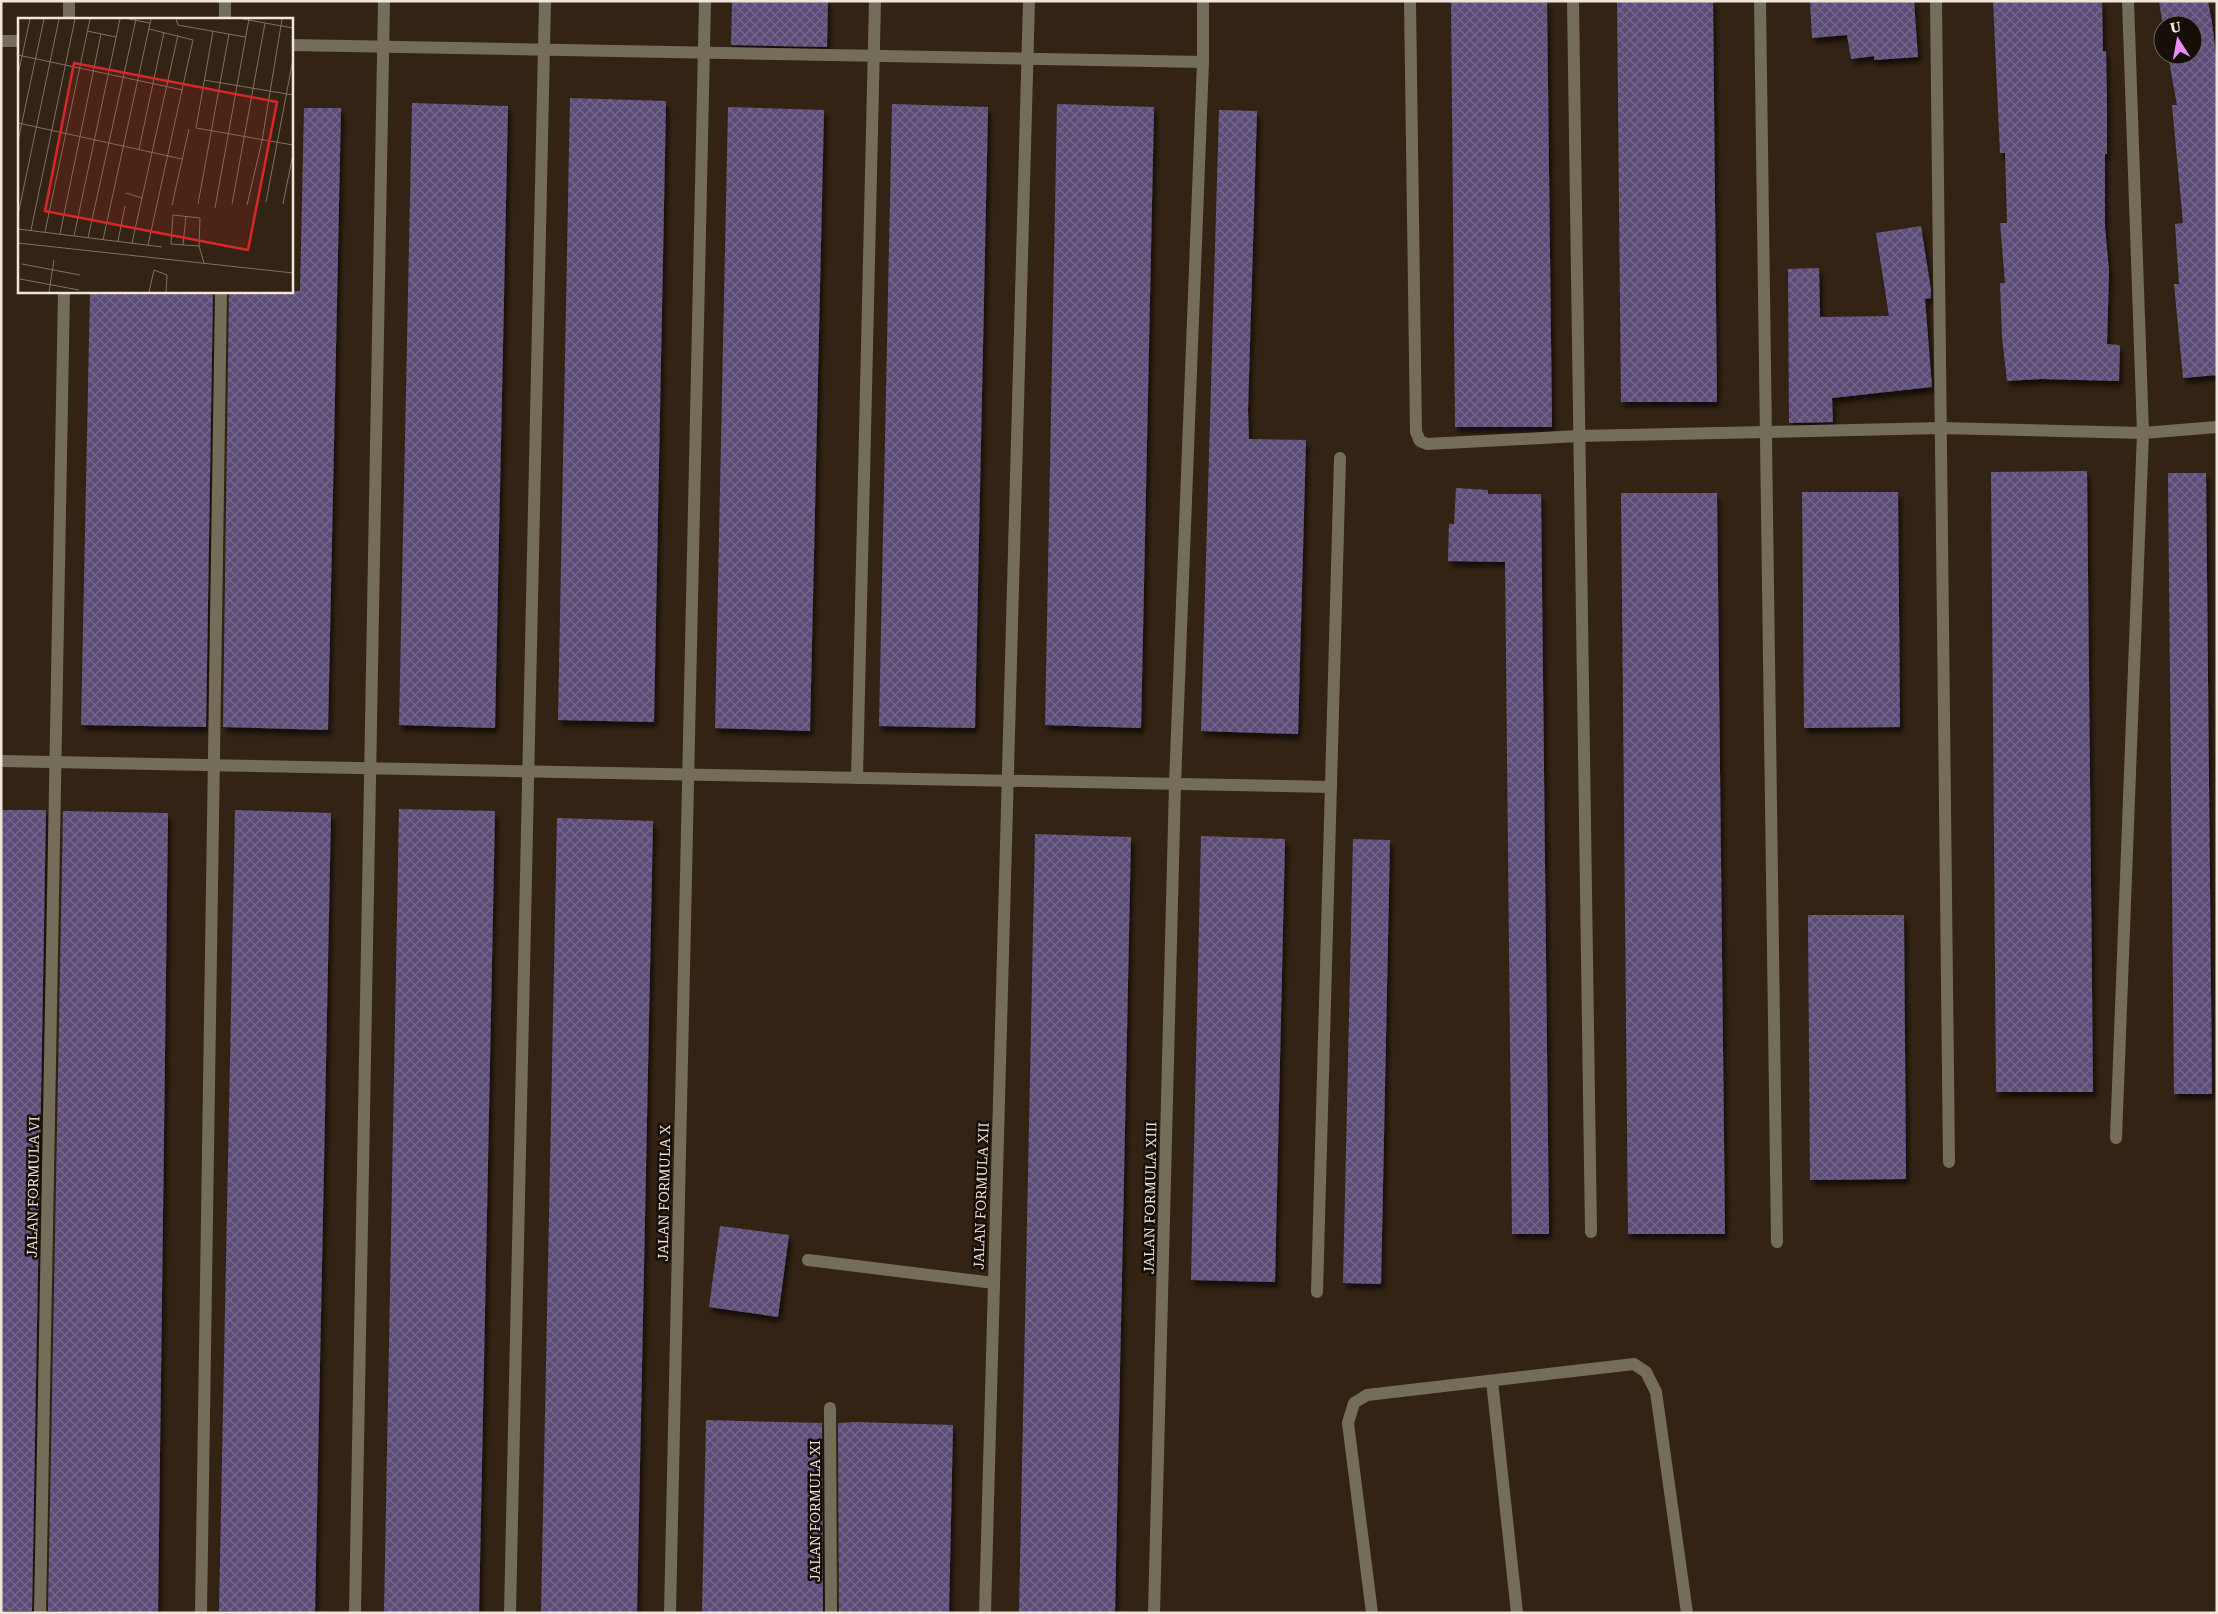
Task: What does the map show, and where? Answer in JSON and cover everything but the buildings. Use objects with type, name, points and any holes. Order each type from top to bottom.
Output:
[{"type":"street","points":[[69,1],[69,18]]},
{"type":"street","points":[[225,1],[225,18]]},
{"type":"street","points":[[354,1613],[384,1]]},
{"type":"street","points":[[510,1613],[545,1]]},
{"type":"street","name":"JALAN FORMULA X","points":[[670,1613],[705,1]]},
{"type":"street","points":[[857,778],[875,1]]},
{"type":"street","name":"JALAN FORMULA XII","points":[[985,1613],[1029,1]]},
{"type":"street","name":"JALAN FORMULA XIII","points":[[1154,1613],[1175,784],[1204,1]]},
{"type":"street","points":[[1410,1],[1416,432],[1420,441],[1427,444],[1580,436],[1941,428],[2143,433],[2217,428]]},
{"type":"street","points":[[1573,1],[1591,1232]]},
{"type":"street","points":[[1760,1],[1777,1242]]},
{"type":"street","points":[[1936,1],[1949,1162]]},
{"type":"street","points":[[2116,1138],[2143,433],[2128,1]]},
{"type":"street","points":[[1,41],[18,41]]},
{"type":"street","points":[[292,45],[1203,62]]},
{"type":"street","name":"JALAN FORMULA VI","points":[[40,1613],[64,292]]},
{"type":"street","points":[[201,1613],[221,292]]},
{"type":"street","points":[[1317,1292],[1340,458]]},
{"type":"street","points":[[1,761],[1331,786]]},
{"type":"street","points":[[808,1260],[994,1283]]},
{"type":"street","points":[[1372,1613],[1348,1423],[1354,1403],[1368,1395],[1634,1364],[1646,1372],[1656,1392],[1687,1613]]},
{"type":"street","points":[[1492,1381],[1517,1613]]},
{"type":"street","name":"JALAN FORMULA XI","points":[[830,1408],[831,1613]]}]
